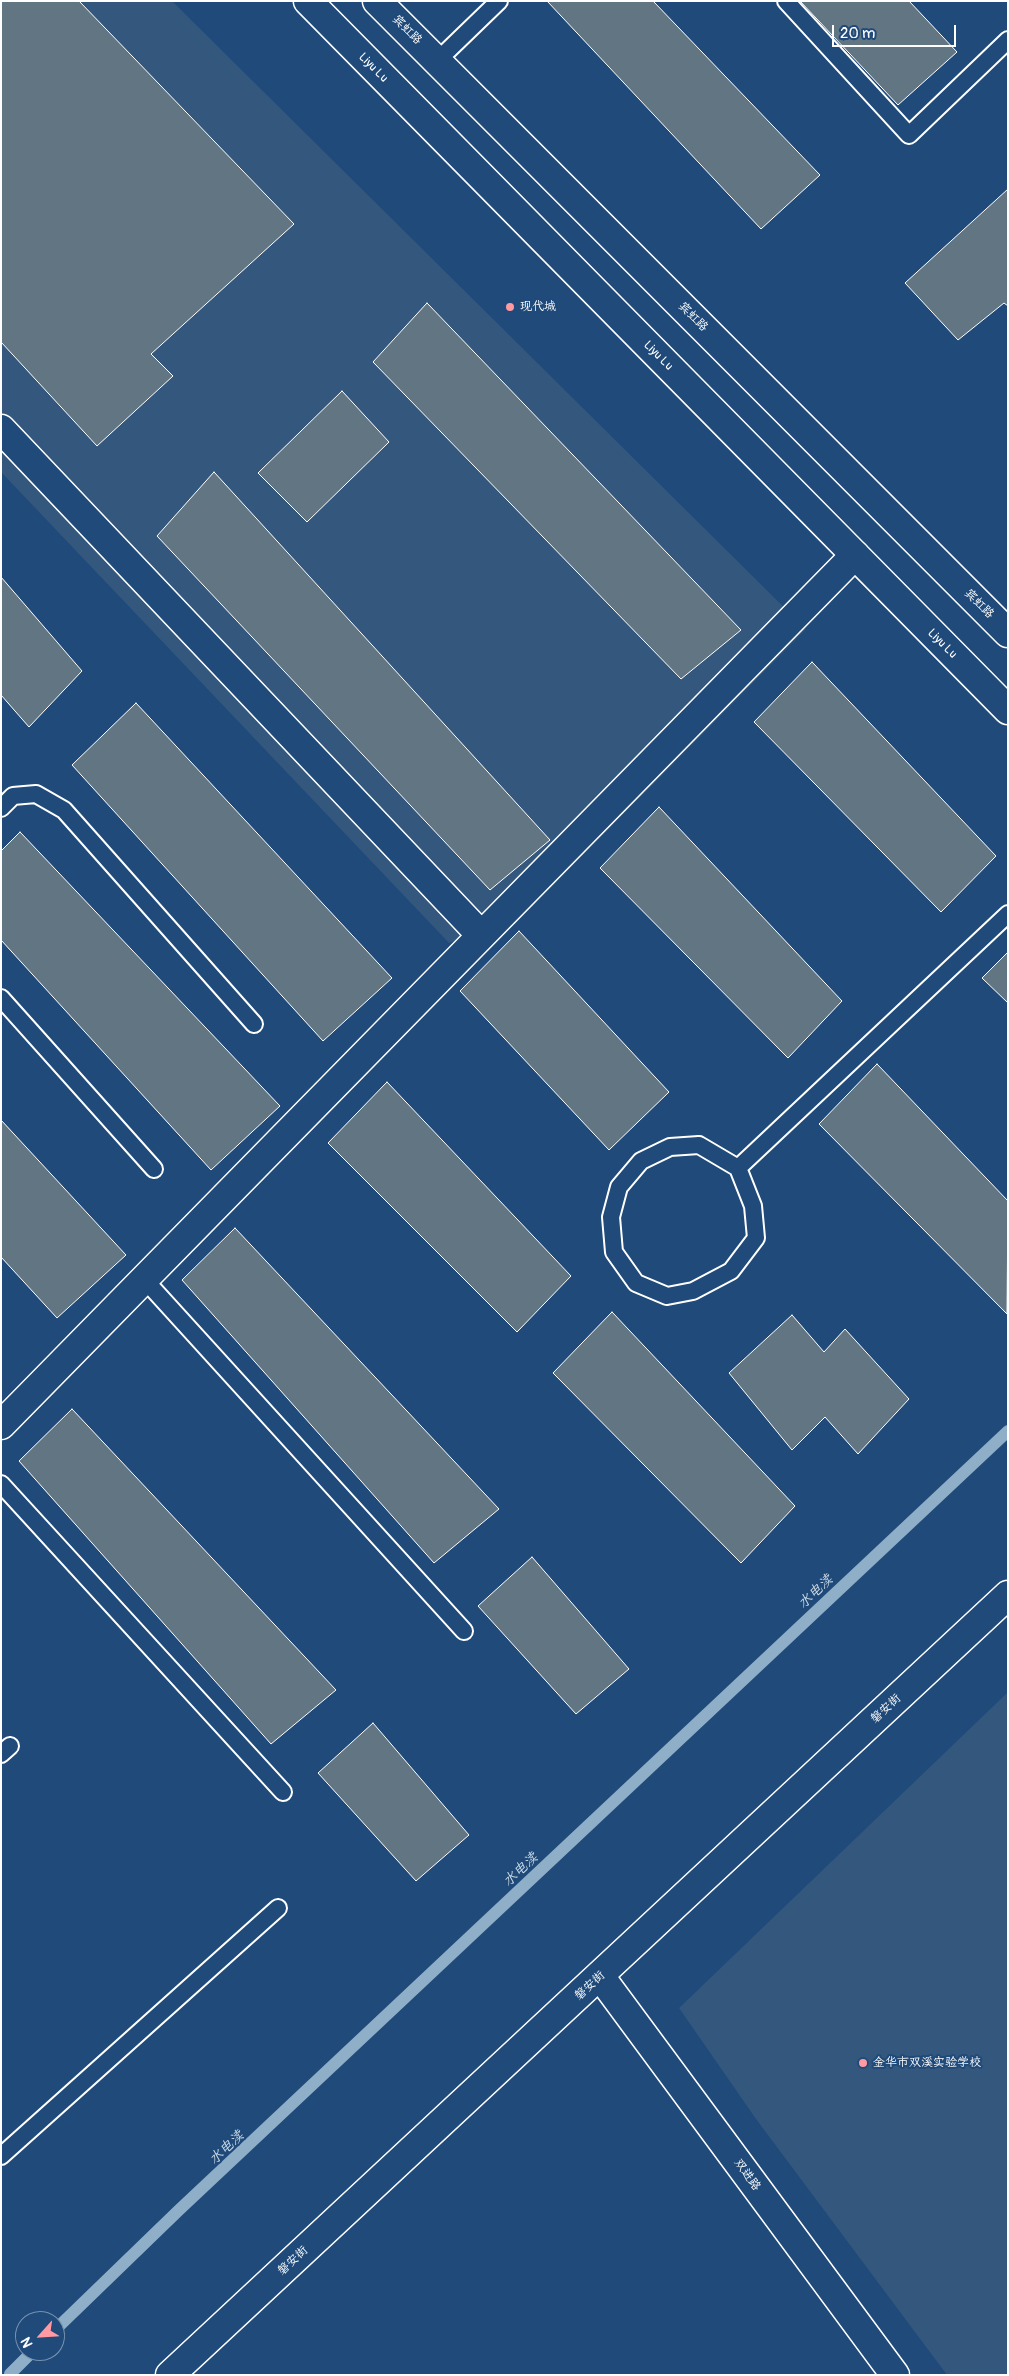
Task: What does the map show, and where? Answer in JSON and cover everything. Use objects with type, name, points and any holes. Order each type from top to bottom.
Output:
[{"type":"street","name":"Liyu Lu","points":[[308,1],[1008,710]]},
{"type":"street","name":"宾虹路","points":[[377,1],[1008,633]]},
{"type":"street","points":[[1,429],[481,936]]},
{"type":"street","points":[[1,1425],[855,555]]},
{"type":"street","name":"磐安街","points":[[170,2375],[1008,1595]]},
{"type":"street","name":"双进路","points":[[600,1976],[895,2375]]},
{"type":"lane","points":[[437,61],[499,1]]},
{"type":"lane","points":[[786,1],[909,135],[1008,40]]},
{"type":"lane","points":[[1,808],[13,796],[36,794],[64,810],[254,1024]]},
{"type":"lane","points":[[738,1168],[1008,914]]},
{"type":"lane","points":[[1,998],[154,1169]]},
{"type":"lane","points":[[699,1145],[738,1168],[753,1206],[756,1238],[731,1271],[693,1291],[667,1296],[636,1283],[614,1252],[611,1217],[618,1187],[641,1161],[670,1146],[699,1145]]},
{"type":"lane","points":[[144,1279],[464,1631]]},
{"type":"lane","points":[[1,1484],[284,1792]]},
{"type":"lane","points":[[1,2156],[278,1908]]},
{"type":"shaded area","points":[[1,1],[172,1],[806,629],[515,924],[449,943],[1,472]]},
{"type":"shaded area","name":"金华市双溪实验学校","points":[[1008,1692],[1008,2375],[947,2375],[756,2119],[679,2008]]},
{"type":"building","points":[[1,1],[79,1],[294,224],[151,354],[173,376],[97,446],[1,342]]},
{"type":"building","points":[[547,1],[653,1],[820,175],[761,229]]},
{"type":"building","points":[[800,1],[909,1],[957,52],[898,105]]},
{"type":"building","points":[[1008,189],[1008,306],[1004,303],[958,340],[905,283]]},
{"type":"building","points":[[427,303],[741,630],[681,679],[373,362]]},
{"type":"building","points":[[342,391],[389,442],[307,522],[258,473]]},
{"type":"building","points":[[214,472],[550,840],[490,890],[157,536]]},
{"type":"building","points":[[1,577],[82,671],[29,727],[1,695]]},
{"type":"building","points":[[812,662],[996,856],[941,912],[754,722]]},
{"type":"building","points":[[136,703],[392,978],[323,1041],[72,765]]},
{"type":"building","points":[[659,807],[842,1001],[788,1058],[600,868]]},
{"type":"building","points":[[20,832],[280,1106],[211,1170],[1,940],[1,851]]},
{"type":"building","points":[[519,931],[669,1092],[609,1150],[460,991]]},
{"type":"building","points":[[1008,952],[1008,1003],[982,978]]},
{"type":"building","points":[[877,1064],[1008,1201],[1007,1314],[819,1124]]},
{"type":"building","points":[[387,1082],[571,1276],[517,1332],[328,1143]]},
{"type":"building","points":[[1,1120],[126,1255],[57,1318],[1,1257]]},
{"type":"building","points":[[235,1228],[499,1509],[434,1563],[182,1280]]},
{"type":"building","points":[[612,1312],[795,1506],[741,1563],[553,1373]]},
{"type":"building","points":[[792,1315],[824,1352],[845,1329],[909,1399],[858,1454],[825,1417],[792,1450],[729,1373]]},
{"type":"building","points":[[72,1409],[336,1690],[271,1744],[19,1461]]},
{"type":"building","points":[[532,1557],[629,1669],[576,1714],[478,1606]]},
{"type":"building","points":[[373,1723],[469,1835],[416,1881],[318,1773]]},
{"type":"waterway","name":"水电渎","points":[[65,2320],[179,2210],[1008,1431]]},
{"type":"waterway","name":"水电渎","points":[[10,2374],[23,2361]]},
{"type":"place","name":"现代城","points":[[510,307]]},
{"type":"place","name":"金华市双溪实验学校","points":[[863,2063]]}]
